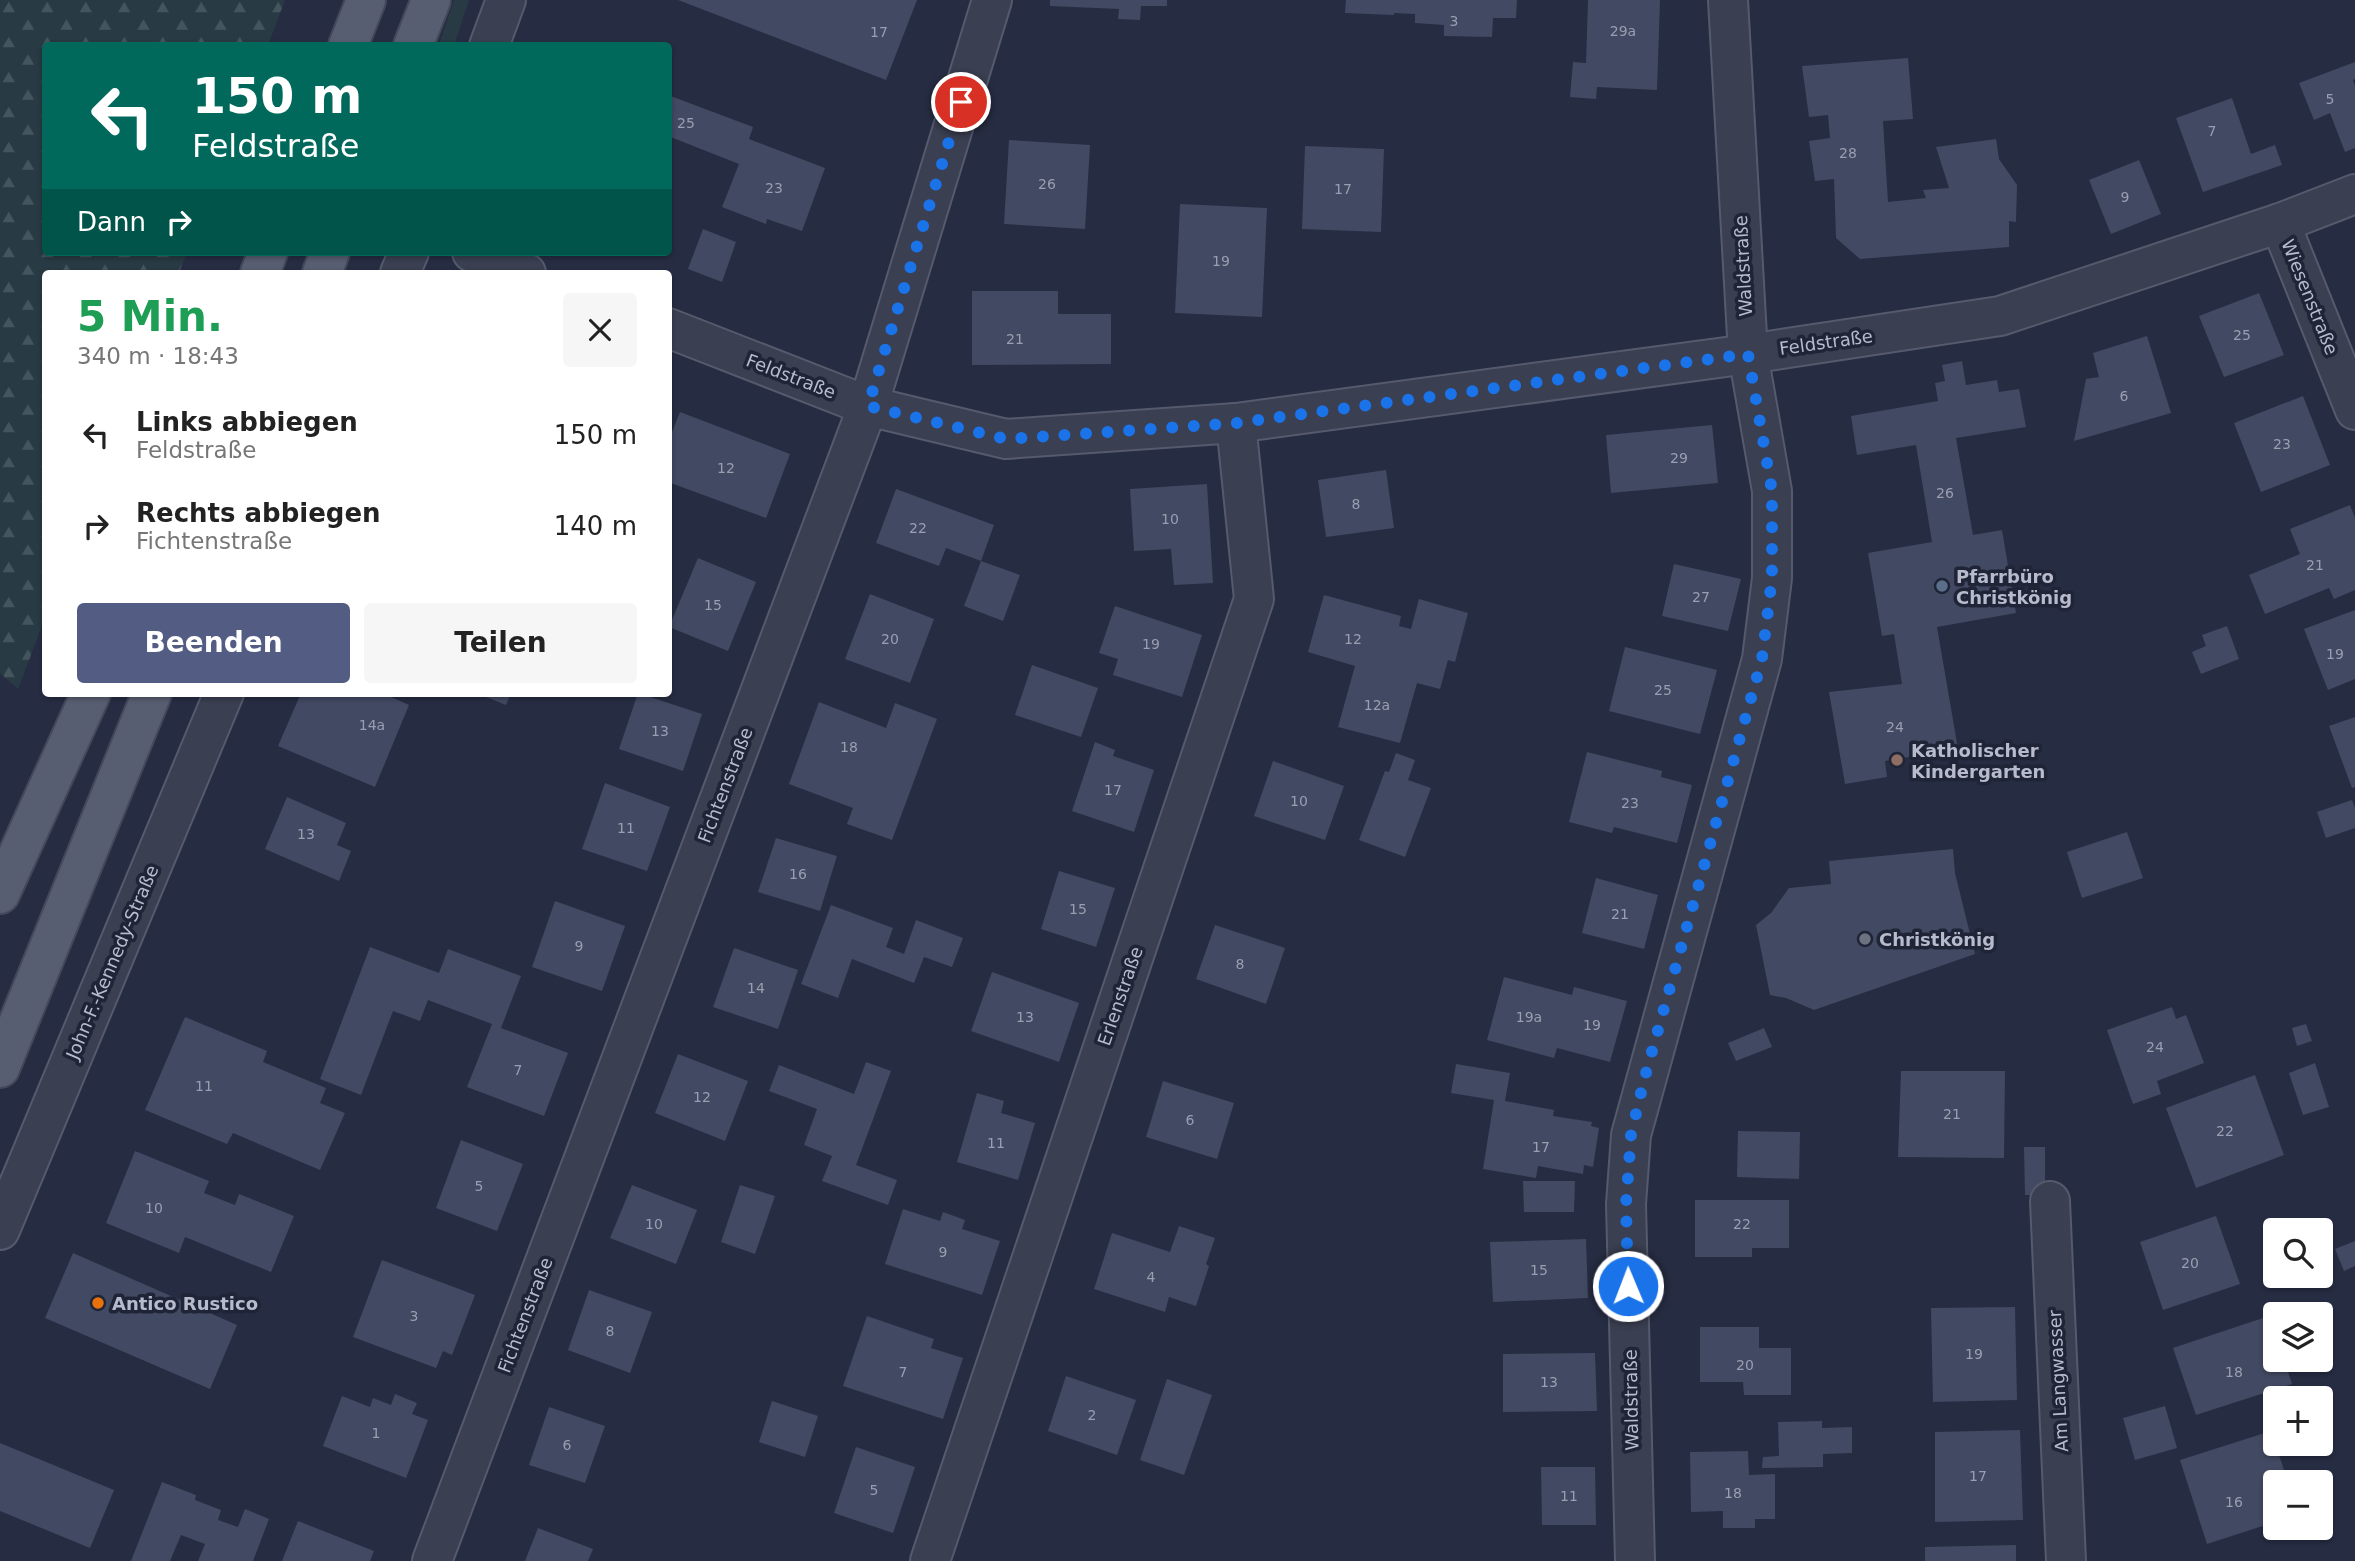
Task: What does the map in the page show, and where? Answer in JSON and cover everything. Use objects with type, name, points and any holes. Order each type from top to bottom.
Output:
[{"type":"main road","points":[[350,42],[366,0]]},
{"type":"main road","points":[[415,42],[431,0]]},
{"type":"main road","points":[[0,894],[89,697]]},
{"type":"main road","points":[[0,1068],[150,697]]},
{"type":"street","points":[[490,42],[506,0]]},
{"type":"street","name":"Fichtenstraße","points":[[432,1561],[868,406],[992,0]]},
{"type":"street","name":"Waldstraße","points":[[1635,1561],[1626,1204],[1631,1135],[1762,659],[1772,578],[1772,491],[1748,354],[1728,0]]},
{"type":"street","name":"Feldstraße","points":[[672,330],[868,406],[1006,439],[1236,423],[1748,354],[2000,316],[2280,223],[2355,194]]},
{"type":"street","name":"Wiesenstraße","points":[[2280,223],[2355,410]]},
{"type":"street","points":[[482,256],[518,270]]},
{"type":"street","name":"Erlenstraße","points":[[930,1561],[1254,599],[1236,423]]},
{"type":"street","name":"John-F.-Kennedy-Straße","points":[[0,1230],[223,697]]},
{"type":"street","name":"Am Langwasser","points":[[2050,1201],[2066,1561]]},
{"type":"green space","points":[[0,0],[285,0],[269,42],[42,42],[42,256],[185,256],[180,270],[42,270],[42,626],[18,689],[0,673]]},
{"type":"green space","points":[[454,0],[469,0],[455,42],[440,42]]},
{"type":"building","points":[[678,0],[917,0],[886,80]]},
{"type":"building","points":[[1050,0],[1167,0],[1167,6],[1141,6],[1140,20],[1118,19],[1119,9],[1050,6]]},
{"type":"building","points":[[1346,0],[1517,0],[1516,18],[1493,18],[1492,37],[1444,36],[1444,25],[1415,23],[1415,14],[1345,13]]},
{"type":"building","points":[[1588,0],[1660,0],[1657,90],[1597,87],[1596,99],[1570,97],[1573,62],[1586,63]]},
{"type":"building","points":[[1908,58],[1913,119],[1883,121],[1888,202],[1926,198],[1923,190],[1949,188],[1936,147],[1996,139],[1999,159],[2017,185],[2016,222],[2009,221],[2009,247],[1860,259],[1836,238],[1834,179],[1815,181],[1809,141],[1830,138],[1828,115],[1809,117],[1802,66]]},
{"type":"building","points":[[2355,62],[2355,148],[2345,152],[2330,113],[2314,120],[2299,83]]},
{"type":"building","points":[[672,97],[753,127],[749,139],[825,168],[802,231],[767,219],[766,224],[722,207],[739,164],[672,138]]},
{"type":"building","points":[[2232,98],[2251,154],[2275,145],[2282,165],[2203,192],[2176,118]]},
{"type":"building","points":[[1009,140],[1090,145],[1085,229],[1004,224]]},
{"type":"building","points":[[1305,146],[1384,149],[1381,232],[1302,229]]},
{"type":"building","points":[[2139,160],[2161,214],[2111,234],[2089,180]]},
{"type":"building","points":[[1180,204],[1267,208],[1262,317],[1175,313]]},
{"type":"building","points":[[703,229],[736,242],[722,282],[688,269]]},
{"type":"building","points":[[972,291],[1058,291],[1058,314],[1111,314],[1111,364],[972,365]]},
{"type":"building","points":[[2259,293],[2284,355],[2224,377],[2199,316]]},
{"type":"building","points":[[2147,336],[2171,413],[2074,441],[2086,379],[2099,377],[2093,353]]},
{"type":"building","points":[[1962,361],[1966,385],[1997,380],[1999,392],[2019,389],[2026,427],[1956,438],[1973,535],[2002,530],[2016,613],[1937,627],[1958,749],[1885,761],[1887,777],[1845,784],[1829,692],[1902,684],[1894,634],[1882,636],[1868,553],[1932,542],[1916,445],[1857,455],[1851,416],[1938,401],[1935,383],[1945,381],[1942,365]]},
{"type":"building","points":[[2303,396],[2330,465],[2261,492],[2234,423]]},
{"type":"building","points":[[680,412],[790,454],[766,518],[672,483],[672,432]]},
{"type":"building","points":[[1712,425],[1718,483],[1611,493],[1606,435]]},
{"type":"building","points":[[1386,470],[1394,528],[1326,537],[1318,480]]},
{"type":"building","points":[[1207,484],[1213,583],[1174,585],[1171,549],[1134,551],[1130,489]]},
{"type":"building","points":[[896,489],[994,525],[981,561],[946,548],[939,566],[876,543]]},
{"type":"building","points":[[2350,505],[2355,518],[2355,590],[2334,599],[2329,588],[2265,614],[2249,575],[2300,554],[2290,529]]},
{"type":"building","points":[[698,558],[756,582],[728,651],[672,628],[672,620]]},
{"type":"building","points":[[981,561],[1020,575],[1003,621],[964,606]]},
{"type":"building","points":[[1674,564],[1741,579],[1728,631],[1662,616]]},
{"type":"building","points":[[870,594],[934,619],[910,683],[845,659]]},
{"type":"building","points":[[1324,595],[1401,616],[1399,626],[1411,629],[1419,599],[1468,613],[1455,662],[1448,660],[1440,689],[1417,683],[1400,743],[1338,727],[1355,666],[1308,652]]},
{"type":"building","points":[[1115,606],[1202,635],[1182,697],[1113,675],[1118,659],[1099,653]]},
{"type":"building","points":[[2355,610],[2355,679],[2328,690],[2304,629]]},
{"type":"building","points":[[2227,626],[2239,659],[2201,674],[2192,652],[2206,646],[2202,635]]},
{"type":"building","points":[[1625,647],[1717,670],[1700,734],[1609,711]]},
{"type":"building","points":[[1032,665],[1098,688],[1081,737],[1015,715]]},
{"type":"building","points":[[299,697],[391,697],[409,705],[375,787],[278,746]]},
{"type":"building","points":[[486,697],[509,697],[506,705]]},
{"type":"building","points":[[637,697],[650,697],[702,714],[683,771],[619,749]]},
{"type":"building","points":[[819,702],[886,728],[895,703],[937,719],[892,840],[847,824],[853,808],[789,784]]},
{"type":"building","points":[[2355,717],[2355,787],[2352,788],[2329,726]]},
{"type":"building","points":[[1095,742],[1115,750],[1113,756],[1154,770],[1134,832],[1072,811]]},
{"type":"building","points":[[1587,752],[1662,771],[1661,777],[1692,785],[1677,843],[1614,827],[1612,833],[1569,822]]},
{"type":"building","points":[[1396,753],[1415,760],[1408,780],[1431,788],[1405,857],[1359,840],[1385,771],[1389,772]]},
{"type":"building","points":[[1273,761],[1344,786],[1325,840],[1254,816]]},
{"type":"building","points":[[605,783],[670,807],[647,871],[582,849]]},
{"type":"building","points":[[287,797],[346,823],[337,845],[351,851],[339,881],[265,849]]},
{"type":"building","points":[[2352,800],[2355,808],[2355,828],[2326,838],[2317,812]]},
{"type":"building","points":[[2127,832],[2143,878],[2082,898],[2067,852]]},
{"type":"building","points":[[776,838],[837,856],[820,911],[758,892]]},
{"type":"building","name":"Christkönig","points":[[1953,849],[1955,873],[1975,954],[1814,1010],[1786,998],[1770,995],[1756,925],[1771,913],[1789,888],[1831,884],[1829,861]]},
{"type":"building","points":[[1059,871],[1115,888],[1096,947],[1041,929]]},
{"type":"building","points":[[1596,878],[1658,895],[1644,949],[1582,933]]},
{"type":"building","points":[[555,901],[625,926],[602,991],[532,967]]},
{"type":"building","points":[[831,905],[893,928],[886,947],[904,954],[916,920],[963,938],[952,967],[924,957],[914,983],[852,959],[838,998],[801,984]]},
{"type":"building","points":[[1215,925],[1285,948],[1266,1004],[1196,979]]},
{"type":"building","points":[[370,947],[439,973],[448,949],[521,976],[501,1028],[568,1053],[544,1116],[467,1087],[492,1024],[428,1000],[420,1021],[393,1011],[361,1095],[320,1079]]},
{"type":"building","points":[[734,948],[798,970],[778,1029],[713,1007]]},
{"type":"building","points":[[992,972],[1079,1003],[1059,1062],[971,1031]]},
{"type":"building","points":[[1504,977],[1572,995],[1574,987],[1627,1001],[1610,1062],[1557,1048],[1554,1058],[1487,1040]]},
{"type":"building","points":[[2172,1007],[2176,1019],[2186,1015],[2204,1063],[2157,1081],[2161,1094],[2133,1104],[2107,1030]]},
{"type":"building","points":[[185,1017],[267,1051],[263,1062],[326,1088],[320,1103],[345,1113],[320,1170],[233,1133],[227,1144],[145,1110]]},
{"type":"building","points":[[2306,1024],[2312,1041],[2297,1046],[2292,1028]]},
{"type":"building","points":[[1764,1028],[1772,1047],[1736,1061],[1728,1043]]},
{"type":"building","points":[[678,1054],[748,1081],[725,1141],[655,1113]]},
{"type":"building","points":[[866,1062],[891,1071],[856,1165],[897,1180],[888,1205],[822,1181],[832,1156],[804,1145],[817,1109],[769,1091],[779,1065],[854,1094]]},
{"type":"building","points":[[2315,1063],[2329,1107],[2303,1115],[2289,1073]]},
{"type":"building","points":[[1456,1064],[1510,1073],[1505,1101],[1554,1110],[1553,1116],[1592,1122],[1591,1126],[1599,1128],[1593,1167],[1584,1165],[1583,1174],[1538,1166],[1536,1178],[1483,1169],[1494,1100],[1451,1093]]},
{"type":"building","points":[[1901,1071],[2005,1071],[2004,1158],[1898,1157]]},
{"type":"building","points":[[2255,1075],[2284,1155],[2196,1188],[2166,1108]]},
{"type":"building","points":[[1163,1081],[1234,1103],[1217,1159],[1146,1137]]},
{"type":"building","points":[[977,1093],[1004,1101],[1001,1113],[1035,1123],[1018,1180],[957,1162]]},
{"type":"building","points":[[1738,1131],[1800,1132],[1799,1179],[1737,1177]]},
{"type":"building","points":[[461,1140],[523,1164],[497,1231],[436,1208]]},
{"type":"building","points":[[2024,1147],[2045,1147],[2045,1195],[2025,1195]]},
{"type":"building","points":[[135,1151],[209,1181],[204,1193],[235,1205],[239,1194],[294,1216],[271,1272],[185,1237],[179,1253],[106,1223]]},
{"type":"building","points":[[1523,1181],[1575,1181],[1574,1212],[1524,1212]]},
{"type":"building","points":[[632,1185],[697,1210],[676,1264],[610,1238]]},
{"type":"building","points":[[740,1185],[775,1196],[755,1254],[721,1242]]},
{"type":"building","points":[[1695,1200],[1789,1200],[1789,1248],[1752,1248],[1752,1257],[1695,1257]]},
{"type":"building","points":[[903,1209],[940,1221],[943,1212],[965,1220],[962,1229],[1000,1241],[982,1295],[885,1264]]},
{"type":"building","points":[[2216,1216],[2240,1284],[2163,1310],[2140,1242]]},
{"type":"building","points":[[1179,1226],[1215,1238],[1196,1306],[1169,1297],[1165,1312],[1094,1289],[1112,1233],[1170,1252]]},
{"type":"building","points":[[1586,1239],[1588,1298],[1493,1302],[1490,1242]]},
{"type":"building","points":[[2355,1241],[2355,1266],[2344,1271],[2335,1249]]},
{"type":"building","points":[[73,1253],[237,1325],[210,1389],[45,1318]]},
{"type":"building","points":[[382,1260],[475,1295],[452,1355],[443,1351],[436,1368],[353,1337]]},
{"type":"building","points":[[589,1290],[652,1312],[630,1373],[568,1350]]},
{"type":"building","points":[[2015,1307],[2017,1400],[1933,1402],[1931,1308]]},
{"type":"building","points":[[867,1316],[934,1339],[931,1348],[963,1358],[943,1419],[843,1386]]},
{"type":"building","points":[[2263,1318],[2263,1372],[2288,1372],[2292,1384],[2263,1386],[2263,1393],[2196,1415],[2173,1348]]},
{"type":"building","points":[[1700,1327],[1759,1327],[1759,1348],[1791,1348],[1791,1395],[1744,1395],[1743,1382],[1700,1382]]},
{"type":"building","points":[[1595,1353],[1597,1411],[1503,1412],[1503,1354]]},
{"type":"building","points":[[1066,1376],[1136,1400],[1117,1455],[1048,1431]]},
{"type":"building","points":[[1167,1379],[1212,1395],[1184,1475],[1140,1460]]},
{"type":"building","points":[[395,1394],[417,1403],[412,1414],[428,1420],[406,1478],[323,1446],[342,1396],[370,1407],[373,1398],[391,1405]]},
{"type":"building","points":[[772,1401],[818,1416],[805,1457],[759,1442]]},
{"type":"building","points":[[2165,1406],[2177,1448],[2135,1460],[2123,1418]]},
{"type":"building","points":[[549,1407],[605,1426],[585,1483],[529,1465]]},
{"type":"building","points":[[1822,1421],[1822,1428],[1852,1427],[1852,1453],[1823,1454],[1823,1467],[1762,1468],[1763,1457],[1779,1456],[1778,1422]]},
{"type":"building","points":[[2020,1430],[2023,1520],[1935,1522],[1935,1432]]},
{"type":"building","points":[[2263,1434],[2263,1456],[2279,1456],[2284,1470],[2263,1470],[2263,1526],[2207,1544],[2180,1460]]},
{"type":"building","points":[[0,1443],[114,1490],[90,1548],[0,1511]]},
{"type":"building","points":[[856,1447],[915,1467],[893,1533],[834,1513]]},
{"type":"building","points":[[1748,1451],[1749,1475],[1775,1474],[1775,1519],[1755,1519],[1755,1528],[1723,1528],[1723,1511],[1691,1512],[1690,1452]]},
{"type":"building","points":[[1541,1467],[1595,1467],[1596,1525],[1542,1525]]},
{"type":"building","points":[[162,1482],[196,1495],[195,1500],[221,1510],[218,1520],[238,1527],[245,1509],[269,1519],[253,1561],[198,1561],[205,1544],[181,1535],[170,1561],[131,1561]]},
{"type":"building","points":[[298,1521],[374,1551],[370,1561],[282,1561]]},
{"type":"building","points":[[538,1528],[593,1549],[588,1561],[525,1561]]},
{"type":"building","points":[[2016,1545],[2016,1561],[1925,1561],[1925,1547]]},
{"type":"place","name":"Pfarrbüro Christkönig","points":[[1942,586]]},
{"type":"place","name":"Katholischer Kindergarten","points":[[1897,760]]},
{"type":"place","name":"Christkönig","points":[[1865,939]]},
{"type":"place","name":"Antico Rustico","points":[[98,1303]]},
{"type":"route","points":[[961,102],[868,406],[1006,439],[1236,423],[1748,354],[1772,491],[1772,578],[1762,659],[1631,1135],[1626,1204],[1628,1286]]}]
